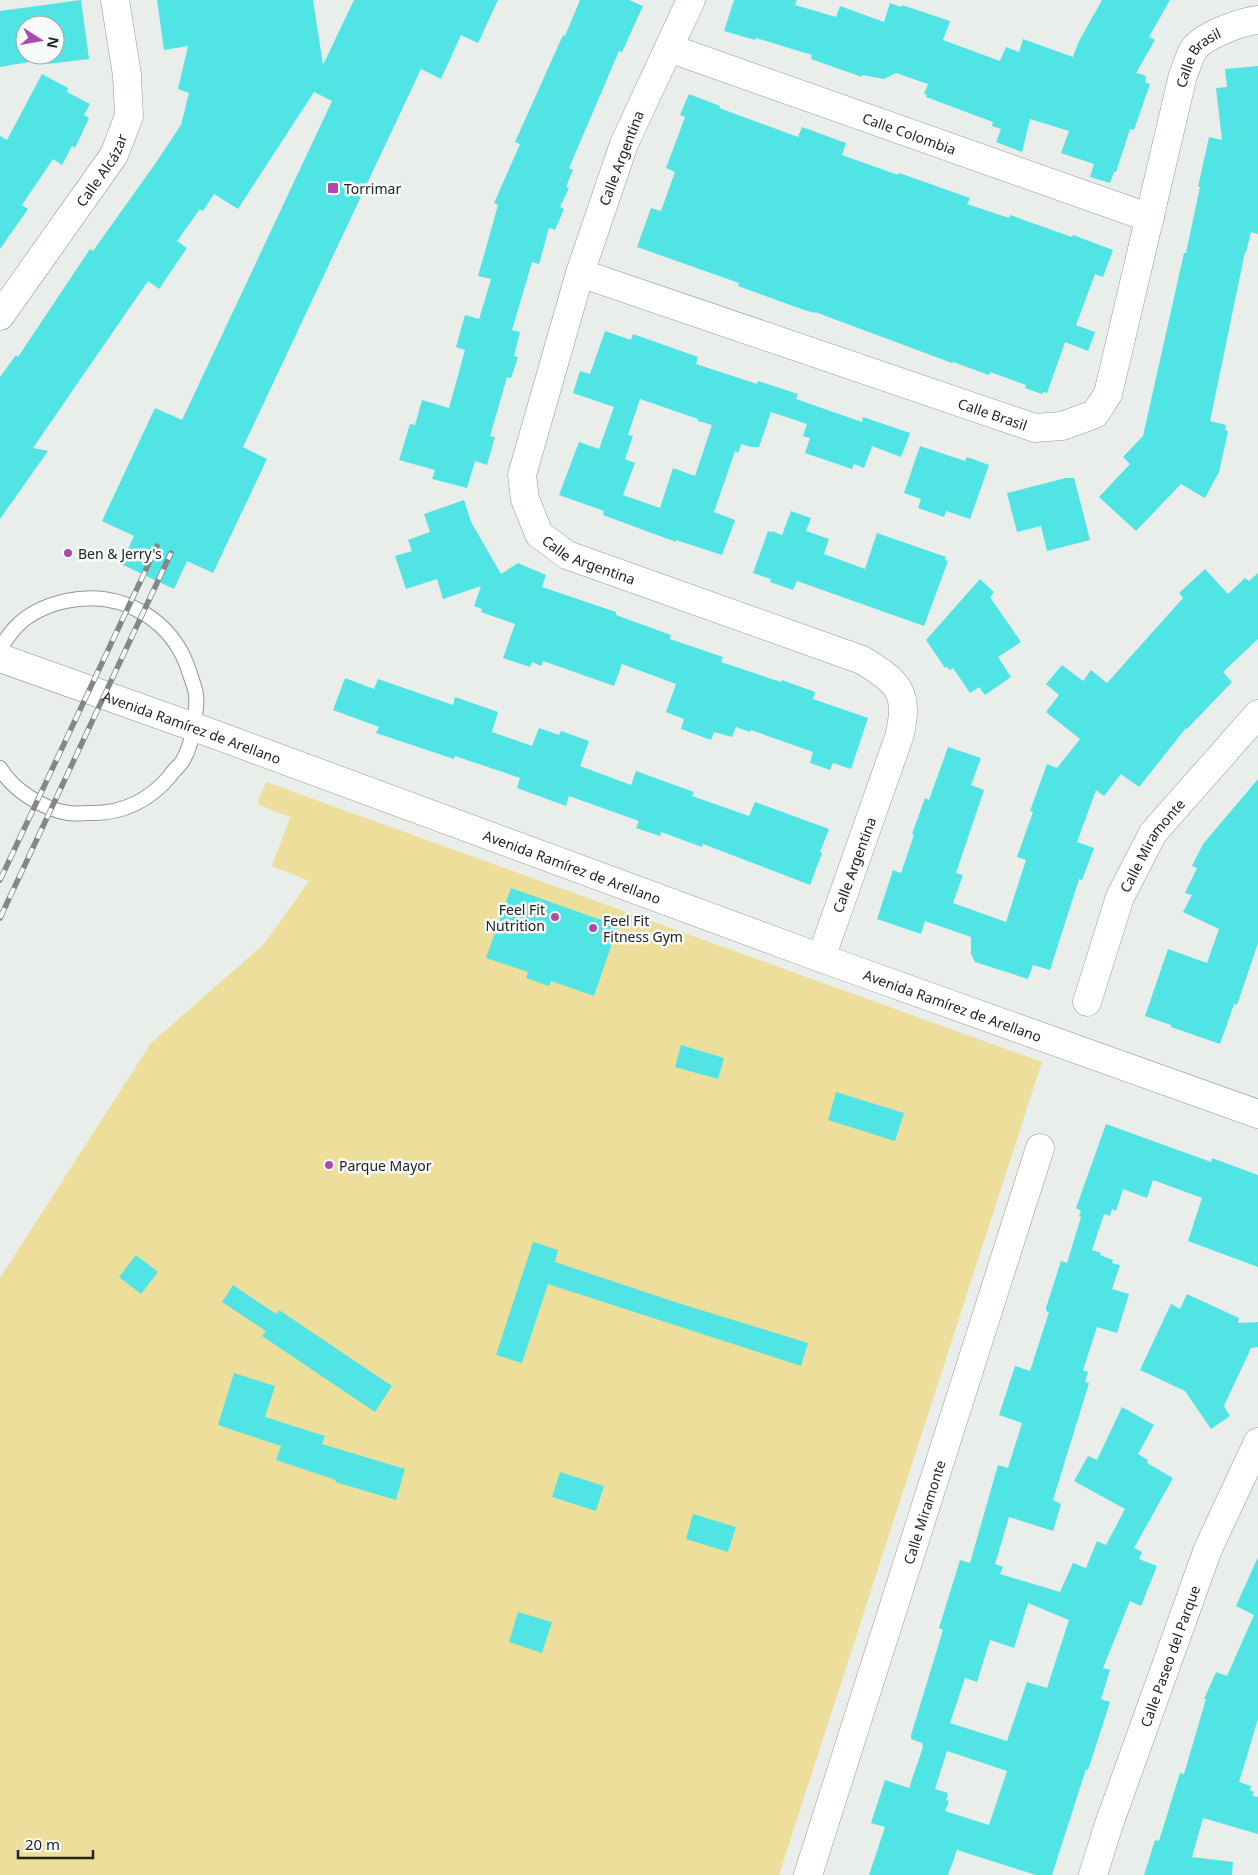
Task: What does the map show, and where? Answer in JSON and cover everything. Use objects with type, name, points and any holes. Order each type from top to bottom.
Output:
[{"type":"street","name":"Calle Alcázar","points":[[0,316],[114,155],[129,116],[127,75],[115,0]]},
{"type":"street","name":"Calle Argentina","points":[[691,0],[624,144],[580,273],[522,476],[525,499],[539,534],[567,555],[862,660],[886,674],[902,694],[904,718],[900,737],[821,958]]},
{"type":"street","name":"Calle Brasil","points":[[580,273],[1035,428],[1062,426],[1095,414],[1108,394],[1183,75],[1195,48],[1220,31],[1258,20]]},
{"type":"street","name":"Calle Colombia","points":[[669,48],[1150,218]]},
{"type":"street","name":"Avenida Ramírez de Arellano","points":[[0,658],[821,958],[1258,1114]]},
{"type":"street","name":"Calle Miramonte","points":[[1087,1002],[1120,897],[1153,833],[1258,714]]},
{"type":"street","name":"Calle Miramonte","points":[[808,1875],[1040,1148]]},
{"type":"street","name":"Calle Paseo del Parque","points":[[1093,1875],[1109,1824],[1208,1549],[1258,1442]]},
{"type":"lane","points":[[0,648],[17,626],[34,613],[56,603],[97,598],[113,601],[136,609],[161,626],[172,637],[185,657],[196,695],[195,728],[182,761],[159,789],[135,804],[106,814],[67,813],[43,805],[21,791],[0,768]]},
{"type":"shaded area","points":[[266,782],[1042,1062],[779,1875],[0,1875],[0,1278],[151,1043],[265,943],[309,881],[272,866],[290,817],[257,804]]},
{"type":"building","points":[[81,0],[89,59],[65,62],[65,15],[15,15],[15,64],[0,67],[0,11]]},
{"type":"building","points":[[157,0],[313,0],[323,65],[354,0],[498,0],[478,43],[461,35],[441,79],[421,69],[243,447],[267,459],[213,573],[187,561],[174,589],[121,564],[134,536],[102,521],[155,408],[182,420],[332,101],[314,92],[238,209],[214,194],[203,211],[200,209],[177,241],[187,248],[159,289],[148,281],[33,448],[48,451],[0,519],[0,377],[16,355],[18,357],[90,249],[93,251],[181,125],[189,93],[178,89],[188,46],[164,50]]},
{"type":"building","points":[[580,0],[629,0],[643,6],[622,52],[619,51],[569,168],[573,170],[566,187],[569,188],[560,207],[564,209],[555,230],[549,228],[539,264],[532,262],[512,330],[520,332],[514,356],[518,357],[511,378],[507,377],[490,436],[495,437],[487,465],[475,461],[467,488],[432,479],[435,470],[399,460],[410,424],[415,425],[422,400],[449,408],[465,350],[456,347],[465,315],[479,319],[491,279],[478,276],[498,205],[494,203],[520,144],[515,142]]},
{"type":"building","points":[[734,0],[797,0],[795,5],[836,17],[840,6],[884,22],[890,3],[901,7],[902,5],[950,21],[943,40],[1000,61],[1006,47],[1019,52],[1023,39],[1073,57],[1078,43],[1102,0],[1170,0],[1149,37],[1155,40],[1136,73],[1144,75],[1146,77],[1145,82],[1150,84],[1134,130],[1130,129],[1116,172],[1114,172],[1110,183],[1090,177],[1094,164],[1061,153],[1069,131],[1030,119],[1022,152],[996,142],[1001,129],[992,126],[993,122],[926,97],[927,95],[924,94],[928,84],[896,73],[884,79],[862,75],[862,77],[811,59],[812,55],[756,38],[755,40],[724,31]]},
{"type":"building","points":[[1258,66],[1258,234],[1251,232],[1245,252],[1210,421],[1226,425],[1225,430],[1228,431],[1219,472],[1205,498],[1181,484],[1136,531],[1099,497],[1130,464],[1123,457],[1143,436],[1184,253],[1186,253],[1209,137],[1222,140],[1216,88],[1227,87],[1225,69]]},
{"type":"building","points":[[42,74],[68,88],[67,92],[90,104],[84,115],[89,118],[75,148],[72,146],[62,165],[53,159],[22,205],[28,209],[0,249],[0,136],[7,140]]},
{"type":"building","points":[[689,94],[720,106],[719,108],[798,137],[802,127],[846,143],[842,155],[970,198],[967,204],[1009,218],[1010,215],[1113,250],[1103,277],[1095,274],[1076,325],[1095,332],[1088,351],[1065,342],[1047,393],[1043,392],[1042,394],[1025,388],[1026,385],[990,372],[989,375],[952,363],[815,312],[804,310],[738,286],[739,283],[637,247],[651,208],[661,211],[675,172],[666,168],[685,117],[680,115]]},
{"type":"building","points":[[605,331],[631,340],[633,334],[698,357],[696,364],[757,384],[758,381],[798,394],[796,399],[862,422],[863,417],[910,433],[901,457],[872,446],[864,468],[854,464],[852,469],[805,453],[810,438],[803,436],[807,424],[771,412],[759,447],[741,444],[738,453],[735,451],[714,512],[735,520],[722,555],[676,540],[676,542],[603,515],[604,511],[559,495],[579,442],[599,449],[614,407],[573,393],[580,371],[590,374]],"holes":[[[640,399],[698,419],[698,421],[712,425],[695,476],[673,468],[660,508],[623,495],[635,463],[625,459],[633,436],[628,435]]]},
{"type":"building","points":[[920,446],[965,461],[967,457],[989,465],[970,519],[946,511],[944,517],[918,508],[921,499],[904,493]]},
{"type":"building","points":[[1066,478],[1074,478],[1090,540],[1047,551],[1041,526],[1017,532],[1007,493]]},
{"type":"building","points":[[464,500],[471,522],[501,574],[518,563],[546,575],[542,587],[616,612],[616,615],[671,635],[670,639],[723,657],[721,662],[815,692],[813,699],[868,718],[851,769],[833,763],[830,770],[810,763],[813,752],[751,730],[750,732],[736,727],[732,737],[714,732],[711,740],[681,729],[684,719],[666,712],[676,684],[622,664],[614,686],[543,661],[541,666],[532,662],[530,667],[503,658],[515,624],[481,612],[482,609],[474,606],[481,586],[443,599],[437,579],[406,589],[395,556],[412,551],[408,540],[430,532],[424,514]]},
{"type":"building","points":[[791,511],[811,518],[806,531],[829,539],[824,554],[865,569],[877,533],[946,557],[945,560],[948,561],[924,626],[797,581],[793,590],[770,582],[771,579],[753,573],[768,531],[782,535]]},
{"type":"building","points":[[1205,569],[1228,594],[1245,578],[1249,581],[1258,573],[1258,639],[1223,672],[1232,682],[1186,728],[1139,787],[1121,774],[1104,796],[1096,790],[1077,842],[1094,848],[1082,880],[1079,879],[1050,970],[1033,965],[1028,979],[975,962],[971,954],[971,937],[925,921],[921,934],[877,919],[893,870],[901,873],[925,798],[929,800],[948,747],[981,758],[971,785],[984,790],[956,873],[963,875],[953,903],[1006,922],[1026,860],[1017,857],[1033,812],[1030,811],[1047,764],[1057,768],[1080,739],[1046,712],[1059,695],[1046,684],[1062,665],[1083,681],[1091,670],[1107,683],[1183,598],[1179,593]]},
{"type":"building","points":[[980,579],[994,592],[990,597],[1021,642],[998,657],[1011,677],[985,695],[979,687],[970,693],[953,668],[950,670],[947,667],[945,668],[926,640]]},
{"type":"building","points":[[345,678],[374,689],[378,679],[453,705],[455,697],[498,712],[492,732],[532,746],[539,728],[559,735],[561,731],[589,741],[580,766],[631,785],[636,771],[694,792],[692,796],[749,816],[755,802],[829,829],[810,885],[703,844],[702,847],[661,832],[660,836],[636,828],[639,821],[569,796],[566,806],[517,788],[520,778],[455,756],[454,759],[376,733],[379,727],[333,710]]},
{"type":"building","points":[[1258,779],[1258,943],[1237,1005],[1234,1004],[1220,1044],[1145,1016],[1168,949],[1207,963],[1219,929],[1183,912],[1192,895],[1185,893],[1197,868],[1192,866],[1203,844]]},
{"type":"building","points":[[511,888],[618,926],[594,996],[551,981],[549,986],[526,978],[528,972],[486,958]]},
{"type":"building","points":[[681,1045],[724,1058],[718,1079],[675,1067]]},
{"type":"building","points":[[836,1092],[904,1113],[895,1141],[828,1120]]},
{"type":"building","points":[[1106,1124],[1211,1162],[1212,1158],[1258,1175],[1258,1267],[1188,1241],[1202,1198],[1153,1180],[1147,1198],[1123,1189],[1116,1211],[1112,1209],[1110,1216],[1104,1214],[1092,1250],[1113,1260],[1112,1263],[1120,1265],[1112,1289],[1129,1294],[1117,1333],[1097,1327],[1083,1370],[1088,1372],[1085,1382],[1089,1383],[1053,1500],[1061,1504],[1053,1531],[1009,1517],[995,1564],[1003,1567],[1000,1574],[1060,1592],[1073,1563],[1086,1568],[1097,1541],[1106,1545],[1125,1509],[1074,1481],[1088,1456],[1097,1460],[1122,1407],[1154,1425],[1138,1454],[1148,1460],[1147,1463],[1173,1478],[1134,1548],[1142,1552],[1139,1559],[1157,1566],[1141,1606],[1130,1601],[1103,1668],[1110,1670],[1101,1699],[1110,1702],[1052,1875],[1036,1875],[957,1850],[948,1875],[869,1875],[885,1827],[871,1823],[885,1780],[909,1788],[923,1747],[922,1743],[911,1739],[911,1735],[943,1630],[939,1628],[960,1560],[970,1563],[998,1465],[1008,1468],[1022,1423],[999,1415],[1015,1366],[1030,1371],[1049,1312],[1046,1311],[1046,1308],[1061,1261],[1067,1263],[1081,1217],[1079,1216],[1081,1211],[1076,1208]],"holes":[[[1028,1603],[1069,1620],[1047,1688],[1027,1682],[1007,1741],[950,1723],[965,1678],[977,1682],[990,1640],[1014,1648]],[[947,1751],[1007,1771],[989,1825],[945,1811],[949,1801],[946,1800],[948,1793],[935,1789]]]},
{"type":"building","points":[[533,1242],[558,1250],[555,1262],[675,1302],[808,1343],[801,1366],[548,1284],[522,1363],[496,1355]]},
{"type":"building","points":[[136,1255],[158,1272],[141,1294],[119,1277]]},
{"type":"building","points":[[233,1285],[276,1314],[279,1310],[392,1386],[375,1412],[262,1336],[266,1331],[222,1302]]},
{"type":"building","points":[[1187,1294],[1239,1318],[1238,1323],[1258,1322],[1258,1347],[1251,1348],[1224,1406],[1230,1416],[1211,1429],[1185,1391],[1140,1370],[1171,1304],[1180,1309]]},
{"type":"building","points":[[234,1373],[275,1386],[265,1417],[325,1436],[322,1444],[405,1469],[396,1500],[335,1482],[336,1480],[276,1460],[281,1446],[218,1425]]},
{"type":"building","points":[[560,1472],[604,1486],[596,1511],[552,1497]]},
{"type":"building","points":[[693,1514],[736,1527],[728,1552],[686,1539]]},
{"type":"building","points":[[1258,1557],[1258,1719],[1239,1782],[1251,1786],[1250,1790],[1254,1792],[1252,1796],[1258,1797],[1258,1834],[1203,1818],[1192,1857],[1233,1862],[1232,1875],[1144,1875],[1155,1840],[1159,1841],[1180,1773],[1184,1774],[1206,1699],[1204,1699],[1216,1672],[1227,1676],[1254,1615],[1236,1606]]},
{"type":"building","points":[[518,1612],[552,1622],[542,1653],[509,1642]]},
{"type":"railway","points":[[0,880],[157,546]]},
{"type":"railway","points":[[0,918],[171,553]]},
{"type":"place","name":"Torrimar","points":[[333,188]]},
{"type":"place","name":"Ben & Jerry's","points":[[68,553]]},
{"type":"place","name":"Feel Fit Nutrition","points":[[555,917]]},
{"type":"place","name":"Feel Fit Fitness Gym","points":[[593,928]]},
{"type":"place","name":"Parque Mayor","points":[[329,1165]]}]
